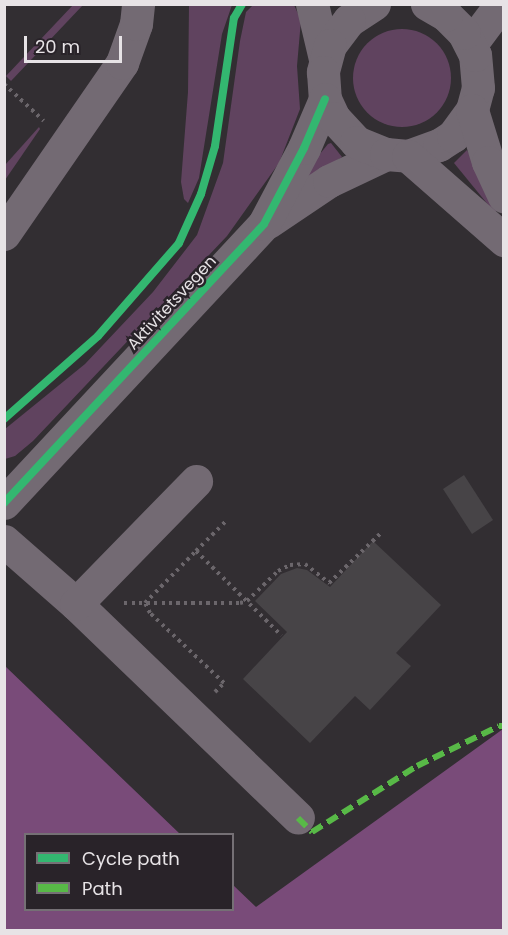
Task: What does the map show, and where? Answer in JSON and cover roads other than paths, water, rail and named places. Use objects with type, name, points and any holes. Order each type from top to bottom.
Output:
[{"type":"main road","points":[[4,234],[122,63],[136,24],[138,4]]},
{"type":"main road","points":[[312,4],[325,59]]},
{"type":"main road","points":[[374,4],[361,11],[338,31],[325,59],[322,72],[325,99],[334,118],[348,135],[366,148],[397,155],[504,240]]},
{"type":"main road","points":[[427,4],[456,23],[471,44],[478,77],[472,110],[488,162],[504,196]]},
{"type":"main road","points":[[471,44],[501,4]]},
{"type":"main road","name":"Aktivitetsvegen","points":[[264,224],[304,148],[325,99]]},
{"type":"main road","name":"Aktivitetsvegen","points":[[4,503],[264,224],[329,182],[397,155],[424,152],[446,141],[472,110]]},
{"type":"main road","points":[[76,604],[196,481]]},
{"type":"main road","points":[[4,541],[76,604],[298,818]]}]
